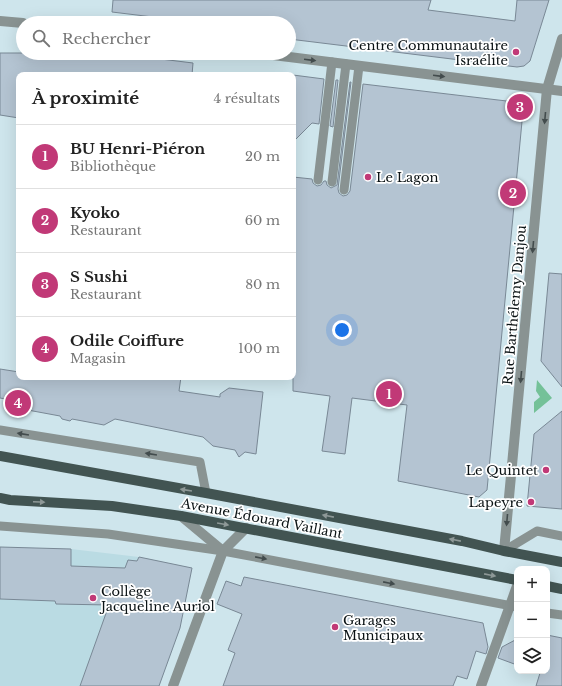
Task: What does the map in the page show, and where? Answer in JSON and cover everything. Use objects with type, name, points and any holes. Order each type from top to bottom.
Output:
[{"type":"main road","name":"Avenue Édouard Vaillant","points":[[0,456],[462,541],[562,562]]},
{"type":"main road","name":"Avenue Édouard Vaillant","points":[[0,498],[10,500],[112,506],[180,516],[514,579]]},
{"type":"main road","points":[[550,587],[562,589]]},
{"type":"street","points":[[0,21],[16,23]]},
{"type":"street","name":"Rue Barthélemy Danjou","points":[[504,551],[547,90],[562,39]]},
{"type":"street","points":[[296,58],[562,91]]},
{"type":"street","points":[[180,516],[223,551]]},
{"type":"street","points":[[173,686],[223,551],[246,528]]},
{"type":"street","points":[[481,686],[494,646],[514,606]]},
{"type":"lane","points":[[318,180],[332,62]]},
{"type":"lane","points":[[332,182],[346,64]]},
{"type":"lane","points":[[344,190],[359,66]]},
{"type":"lane","name":"Avenue Édouard Vaillant","points":[[0,430],[200,462],[206,493]]},
{"type":"lane","points":[[0,526],[108,534],[223,551],[514,606]]},
{"type":"lane","points":[[504,551],[537,531],[562,536]]},
{"type":"lane","points":[[550,614],[562,616]]},
{"type":"shaded area","name":"Collège Jacqueline Auriol","points":[[0,547],[71,549],[139,557],[192,568],[180,628],[159,686],[0,686]]},
{"type":"green space","points":[[537,380],[552,398],[534,413],[534,402],[540,397],[536,391]]},
{"type":"building","points":[[113,0],[431,0],[428,10],[515,21],[517,0],[549,0],[530,61],[524,66],[517,67],[296,40],[296,16],[145,16],[112,12]]},
{"type":"building","points":[[0,53],[16,53],[16,60],[169,60],[193,63],[192,72],[16,72],[16,118],[0,115]]},
{"type":"building","points":[[296,75],[324,79],[319,124],[312,123],[296,139]]},
{"type":"building","points":[[336,80],[338,80],[333,127],[330,126]]},
{"type":"building","points":[[350,82],[338,189],[339,193],[343,196],[347,195],[350,191],[363,84],[515,102],[523,111],[487,490],[479,497],[398,481],[407,405],[352,398],[345,454],[322,451],[330,396],[293,391],[293,380],[296,380],[296,177],[312,179],[313,183],[317,186],[321,185],[324,181],[326,181],[327,185],[331,188],[337,185]]},
{"type":"building","points":[[549,273],[562,274],[562,387],[541,361]]},
{"type":"building","points":[[0,369],[16,372],[16,380],[181,380],[179,391],[220,397],[220,394],[229,388],[263,392],[256,454],[245,452],[239,457],[235,450],[213,446],[203,437],[115,419],[104,425],[72,419],[70,421],[62,419],[60,416],[6,406],[6,399],[0,398]]},
{"type":"building","name":"Le Quintet","points":[[562,411],[562,509],[527,506],[534,434]]},
{"type":"building","name":"Collège Jacqueline Auriol","points":[[0,547],[71,549],[71,566],[125,568],[128,560],[137,561],[139,557],[192,568],[180,628],[159,686],[80,686],[109,605],[56,604],[55,601],[0,599]]},
{"type":"building","name":"Garages Municipaux","points":[[244,577],[483,623],[488,647],[486,654],[476,651],[467,679],[457,676],[453,686],[223,686],[235,653],[228,650],[242,614],[217,604],[226,581],[241,586]]},
{"type":"building","points":[[550,636],[562,638],[562,686],[536,686],[540,674],[550,674]]},
{"type":"building","points":[[514,641],[514,664],[498,658],[502,647]]},
{"type":"place","name":"Centre Communautaire Israélite","points":[[516,52]]},
{"type":"place","name":"S Sushi","points":[[520,107]]},
{"type":"place","name":"Le Lagon","points":[[368,177]]},
{"type":"place","name":"Kyoko","points":[[513,193]]},
{"type":"place","name":"BU Henri-Piéron","points":[[389,394]]},
{"type":"place","name":"Odile Coiffure","points":[[18,403]]},
{"type":"place","name":"Le Quintet","points":[[546,470]]},
{"type":"place","name":"Lapeyre","points":[[531,502]]},
{"type":"place","name":"Collège Jacqueline Auriol","points":[[93,598]]},
{"type":"place","name":"Garages Municipaux","points":[[335,627]]}]
